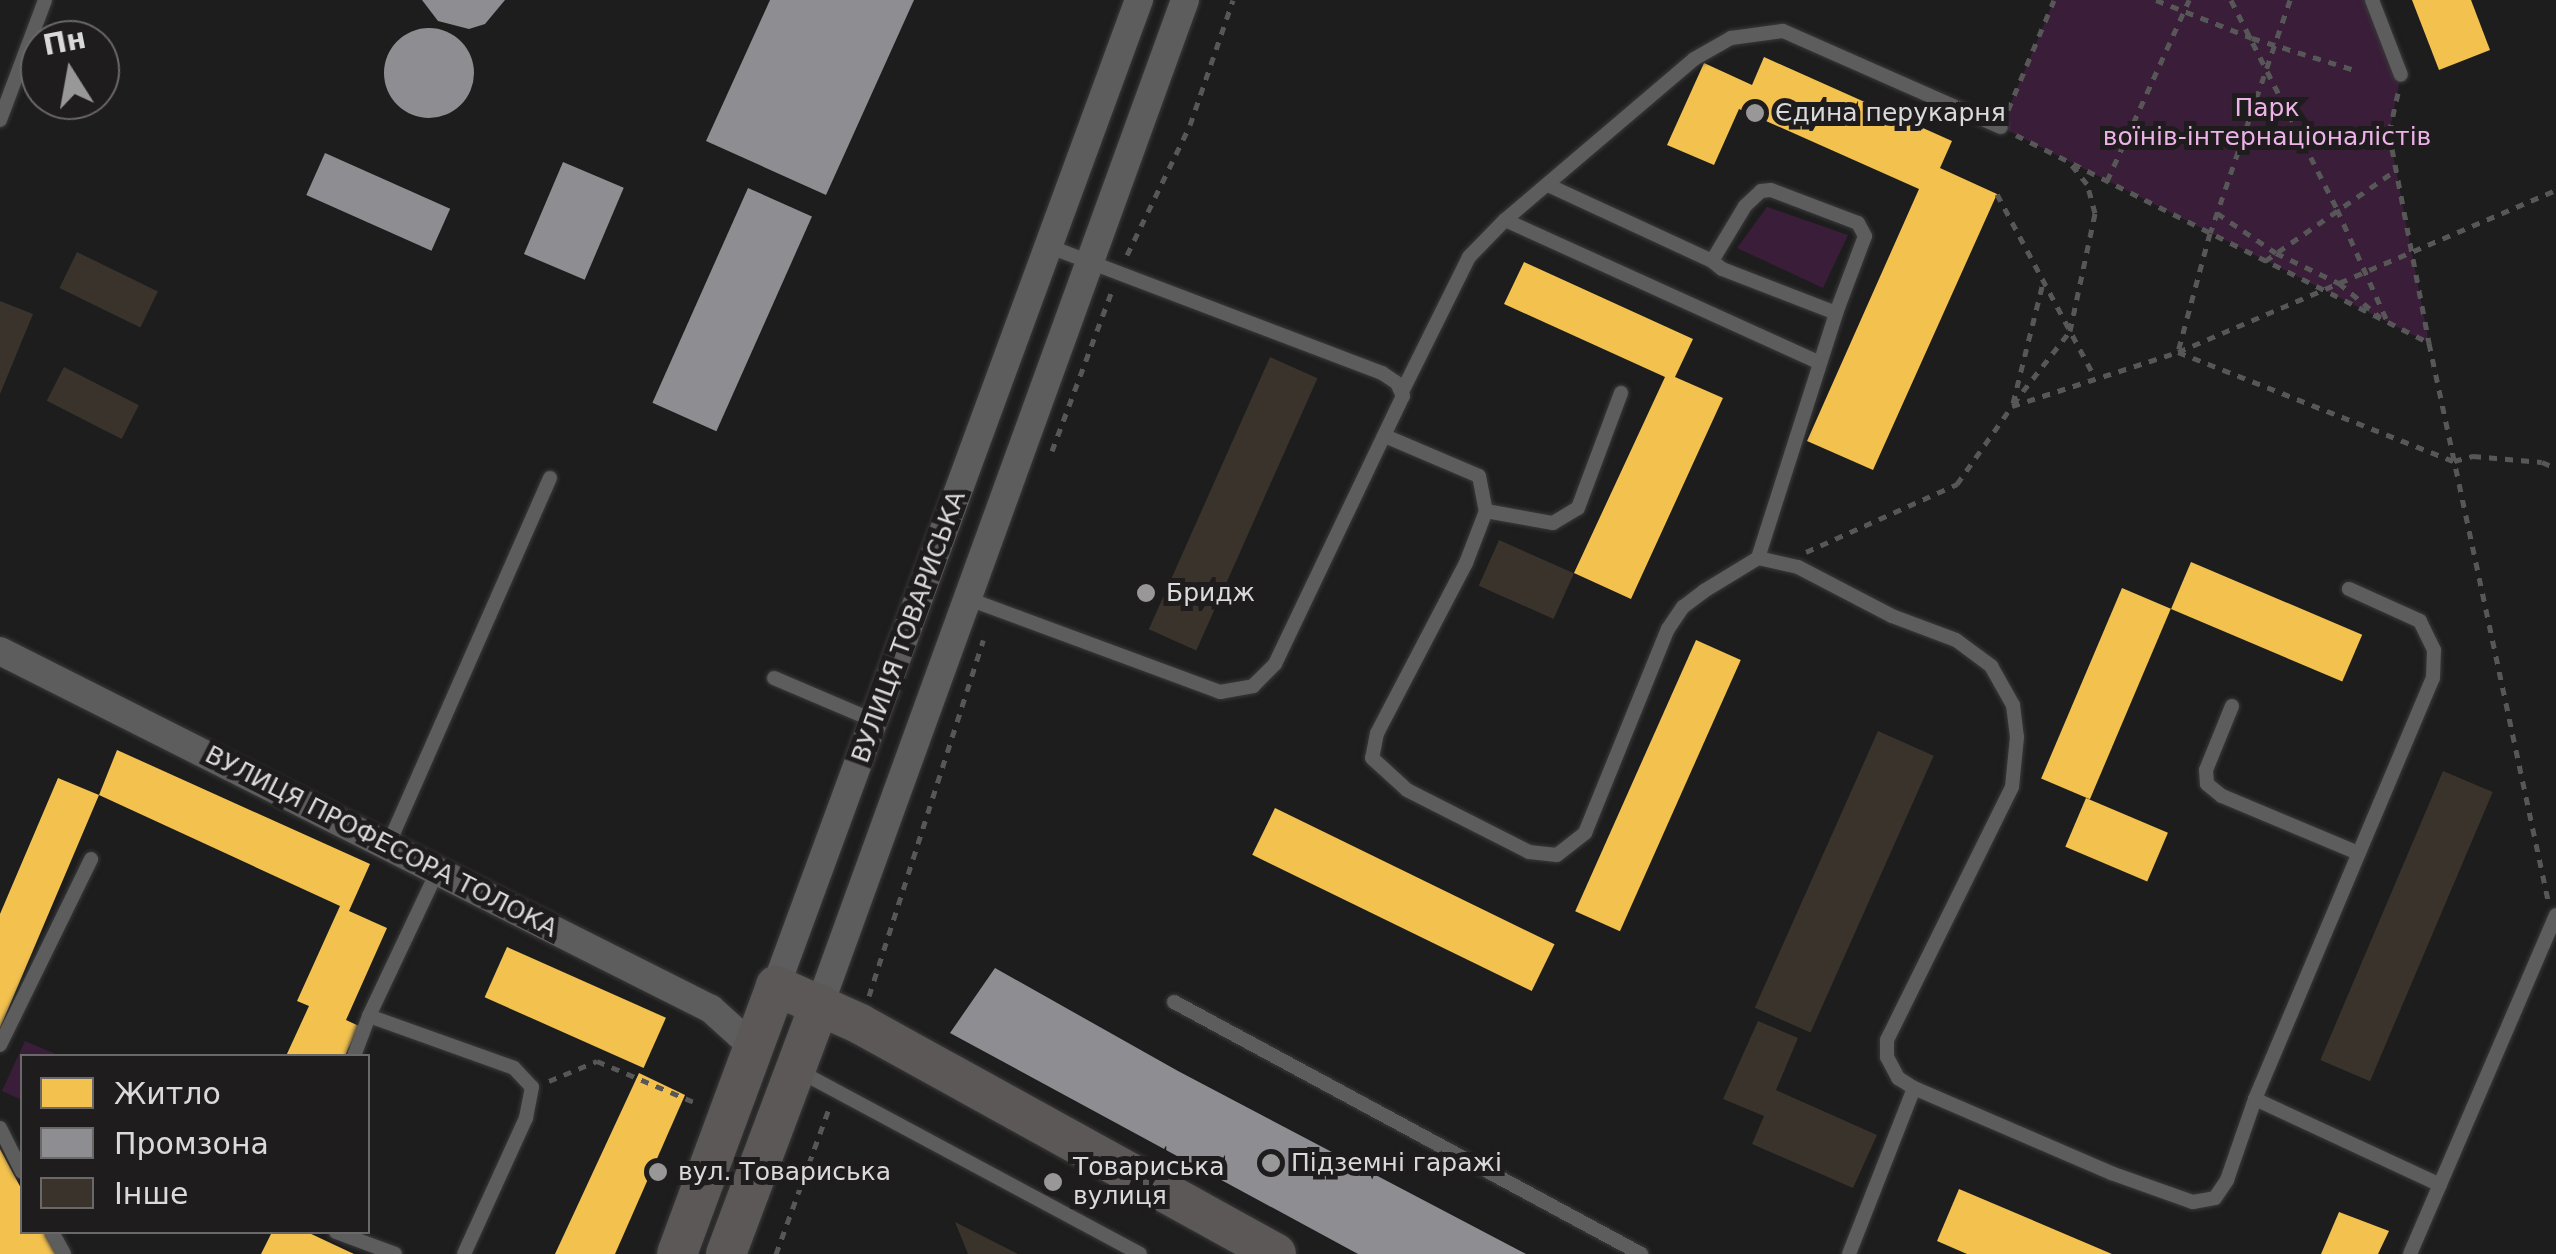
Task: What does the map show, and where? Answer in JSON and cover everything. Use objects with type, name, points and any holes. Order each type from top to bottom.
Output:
[{"type":"street","name":"ВУЛИЦЯ ТОВАРИСЬКА","points":[[677,1254],[1139,0]]},
{"type":"street","name":"ВУЛИЦЯ ТОВАРИСЬКА","points":[[726,1254],[1185,0]]},
{"type":"street","points":[[942,536],[984,551]]},
{"type":"street","name":"ВУЛИЦЯ ПРОФЕСОРА ТОЛОКА","points":[[0,651],[389,843],[436,872],[711,1009],[753,1047]]},
{"type":"street","points":[[776,986],[820,1004],[1276,1254]]},
{"type":"lane","points":[[0,120],[45,0]]},
{"type":"lane","points":[[2372,0],[2402,75]]},
{"type":"lane","points":[[966,598],[1220,692],[1240,691],[1266,678],[1276,664],[1469,256],[1694,59],[1731,38],[1765,30],[1782,31],[2000,127]]},
{"type":"lane","points":[[1550,186],[1712,260],[1722,270],[1836,314]]},
{"type":"lane","points":[[1385,436],[1480,476],[1486,511],[1466,563],[1377,734],[1372,758],[1407,790],[1543,856],[1556,855],[1584,833],[1668,629],[1684,607],[1758,558],[1818,362],[1864,244],[1858,223],[1761,190],[1745,206],[1712,260]]},
{"type":"lane","points":[[1506,220],[1818,362]]},
{"type":"lane","points":[[1047,246],[1382,373],[1403,390]]},
{"type":"lane","points":[[1486,511],[1553,523],[1578,508],[1621,393]]},
{"type":"lane","points":[[389,843],[550,478]]},
{"type":"lane","points":[[1758,558],[1784,562],[1892,616],[1956,640],[1991,666],[2014,705],[2016,764],[2005,808],[1888,1040],[1890,1067],[1914,1088],[2111,1173],[2203,1203],[2215,1198],[2227,1180],[2255,1099],[2434,678],[2434,650],[2420,622],[2349,589]]},
{"type":"lane","points":[[774,678],[875,721]]},
{"type":"lane","points":[[2232,706],[2206,770],[2207,784],[2222,796],[2358,853]]},
{"type":"lane","points":[[0,1045],[91,859]]},
{"type":"lane","points":[[355,1054],[436,872]]},
{"type":"lane","points":[[2410,1254],[2554,918]]},
{"type":"lane","points":[[1174,1002],[1641,1254]]},
{"type":"lane","points":[[369,1016],[514,1068],[532,1087],[526,1118],[464,1254]]},
{"type":"lane","points":[[795,1068],[1140,1254]]},
{"type":"lane","points":[[1849,1254],[1914,1088]]},
{"type":"lane","points":[[2255,1099],[2440,1185]]},
{"type":"lane","points":[[0,1128],[20,1168]]},
{"type":"lane","points":[[341,1234],[394,1254]]},
{"type":"path","points":[[2054,0],[2000,127],[2429,343]]},
{"type":"path","points":[[2156,0],[2252,38],[2355,70]]},
{"type":"path","points":[[2107,181],[2189,0]]},
{"type":"path","points":[[2232,0],[2337,210],[2387,322]]},
{"type":"path","points":[[2178,352],[2210,233],[2290,0]]},
{"type":"path","points":[[2402,75],[2389,134],[2429,343],[2554,918]]},
{"type":"path","points":[[1784,562],[1957,484],[2070,331],[2096,213],[2087,184],[2069,162]]},
{"type":"path","points":[[2265,261],[2396,170]]},
{"type":"path","points":[[2012,406],[2094,376],[2178,352],[2556,190]]},
{"type":"path","points":[[1997,194],[2094,376]]},
{"type":"path","points":[[2217,213],[2276,253],[2339,283],[2387,322]]},
{"type":"path","points":[[2012,406],[2043,282]]},
{"type":"path","points":[[2178,352],[2454,461],[2473,456],[2542,462],[2556,468]]},
{"type":"path","points":[[532,1087],[597,1060],[728,1116]]},
{"type":"green space","name":"Парк воїнів-інтернаціоналістів","points":[[2054,0],[2372,0],[2401,75],[2389,133],[2429,343],[2001,127]]},
{"type":"green space","points":[[1767,207],[1848,235],[1823,288],[1737,248]]},
{"type":"green space","points":[[25,1041],[55,1054],[20,1054],[20,1099],[2,1091]]},
{"type":"building: Житло","points":[[2412,0],[2471,0],[2490,50],[2439,70]]},
{"type":"building: Житло","points":[[1764,57],[1952,141],[1940,168],[1997,194],[1873,470],[1807,441],[1919,189],[1739,109],[1714,165],[1667,145],[1704,63],[1752,85]]},
{"type":"building: Житло","points":[[1524,262],[1693,339],[1675,377],[1723,398],[1631,599],[1574,573],[1665,377],[1504,304]]},
{"type":"building: Житло","points":[[2191,562],[2362,635],[2342,682],[2171,609]]},
{"type":"building: Житло","points":[[2122,588],[2171,609],[2090,799],[2041,779]]},
{"type":"building: Житло","points":[[1696,640],[1741,660],[1620,931],[1575,911]]},
{"type":"building: Житло","points":[[117,750],[370,864],[349,911],[387,928],[346,1020],[359,1026],[346,1054],[287,1054],[309,1006],[297,1001],[340,906],[99,795]]},
{"type":"building: Житло","points":[[58,778],[99,795],[0,1028],[0,914]]},
{"type":"building: Житло","points":[[2086,798],[2168,833],[2147,882],[2065,847]]},
{"type":"building: Житло","points":[[1275,808],[1555,944],[1532,991],[1252,855]]},
{"type":"building: Житло","points":[[507,947],[666,1018],[644,1068],[485,997]]},
{"type":"building: Житло","points":[[639,1073],[685,1095],[615,1254],[555,1254]]},
{"type":"building: Житло","points":[[0,1149],[20,1186],[20,1234],[46,1234],[58,1254],[0,1254]]},
{"type":"building: Житло","points":[[1959,1189],[2112,1254],[1967,1254],[1937,1241]]},
{"type":"building: Житло","points":[[2339,1212],[2389,1231],[2378,1254],[2321,1254]]},
{"type":"building: Житло","points":[[271,1234],[311,1234],[354,1254],[261,1254]]},
{"type":"building: Промзона","points":[[422,0],[505,0],[485,24],[469,29],[438,21]]},
{"type":"building: Промзона","points":[[770,0],[914,0],[826,195],[706,141]]},
{"type":"building: Промзона","points":[[429,28],[461,41],[474,73],[461,105],[429,118],[397,105],[384,73],[397,41]]},
{"type":"building: Промзона","points":[[325,153],[450,209],[431,251],[306,195]]},
{"type":"building: Промзона","points":[[563,162],[624,188],[585,280],[524,254]]},
{"type":"building: Промзона","points":[[748,188],[812,216],[716,431],[652,403]]},
{"type":"building: Промзона","name":"Підземні гаражі","points":[[995,968],[1178,1071],[1526,1254],[1358,1254],[950,1033]]},
{"type":"building: Інше","points":[[77,252],[158,291],[140,327],[59,288]]},
{"type":"building: Інше","points":[[0,301],[33,314],[0,394]]},
{"type":"building: Інше","points":[[1270,357],[1318,378],[1196,650],[1149,629]]},
{"type":"building: Інше","points":[[64,367],[139,405],[122,439],[47,401]]},
{"type":"building: Інше","points":[[1499,540],[1574,573],[1554,619],[1479,586]]},
{"type":"building: Інше","points":[[1878,731],[1934,756],[1810,1033],[1755,1008]]},
{"type":"building: Інше","points":[[2443,771],[2493,792],[2370,1081],[2320,1060]]},
{"type":"building: Інше","points":[[1758,1021],[1798,1038],[1776,1090],[1877,1135],[1853,1188],[1752,1144],[1764,1116],[1723,1099]]},
{"type":"building: Інше","points":[[955,1222],[1018,1254],[968,1254]]},
{"type":"place","name":"Єдина перукарня","points":[[1755,113]]},
{"type":"place","name":"Бридж","points":[[1146,593]]},
{"type":"place","name":"Підземні гаражі","points":[[1271,1163]]},
{"type":"place","name":"вул. Товариська","points":[[658,1172]]},
{"type":"place","name":"Товариська вулиця","points":[[1053,1182]]}]
